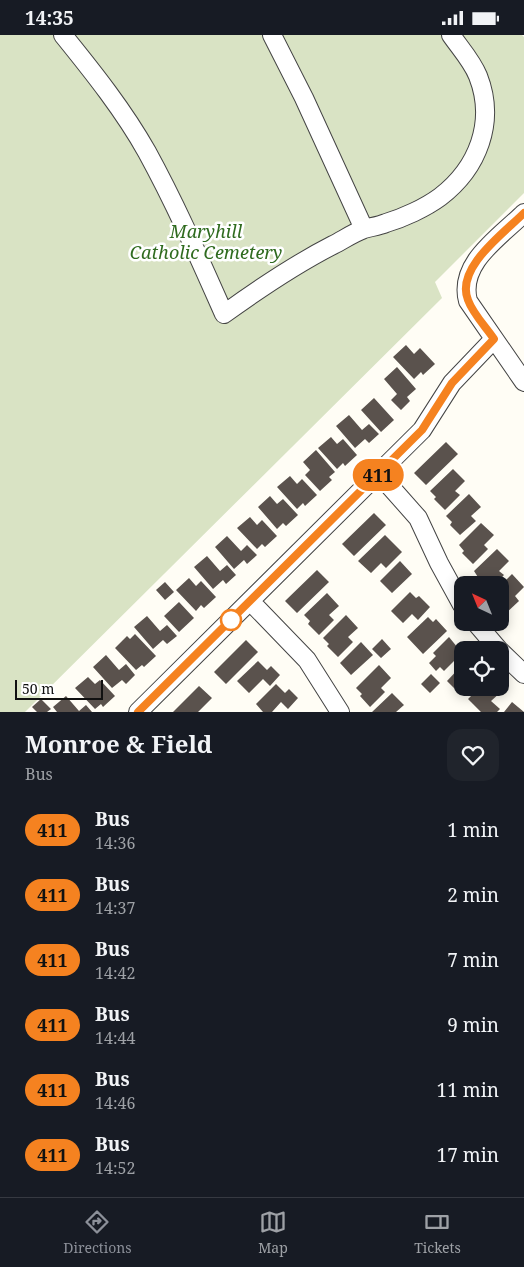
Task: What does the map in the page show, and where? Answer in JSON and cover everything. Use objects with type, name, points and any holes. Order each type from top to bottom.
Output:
[{"type":"street","points":[[63,35],[88,66],[147,151],[184,224],[224,314],[272,279],[364,229],[387,223],[439,197],[468,171],[476,155],[486,116],[484,95],[478,75],[451,35]]},
{"type":"street","points":[[272,35],[304,98],[364,229]]},
{"type":"street","points":[[524,213],[477,259],[466,281],[468,301],[524,382]]},
{"type":"street","points":[[138,712],[422,430],[456,377],[494,339]]},
{"type":"street","points":[[379,474],[418,519],[438,563],[454,591]]},
{"type":"street","points":[[250,601],[306,660],[340,712]]},
{"type":"street","points":[[483,631],[492,641]]},
{"type":"street","points":[[509,659],[524,674]]},
{"type":"green space","name":"Maryhill Catholic Cemetery","points":[[0,35],[522,35],[524,37],[524,193],[435,282],[442,298],[25,712],[0,712]]},
{"type":"building","points":[[406,345],[414,354],[420,348],[435,364],[423,375],[421,372],[414,379],[393,357]]},
{"type":"building","points":[[397,367],[416,389],[407,397],[410,401],[401,410],[391,400],[397,394],[384,379]]},
{"type":"building","points":[[374,398],[394,420],[381,432],[361,410]]},
{"type":"building","points":[[349,415],[362,430],[369,424],[379,434],[369,443],[365,439],[355,448],[336,426]]},
{"type":"building","points":[[331,437],[337,444],[343,439],[357,455],[345,466],[343,463],[337,469],[318,448]]},
{"type":"building","points":[[446,442],[458,454],[426,485],[414,473]]},
{"type":"building","points":[[316,450],[335,472],[329,477],[332,480],[320,491],[305,475],[310,470],[303,462]]},
{"type":"building","points":[[453,469],[465,481],[455,491],[460,495],[445,510],[434,499],[436,497],[430,491]]},
{"type":"building","points":[[290,476],[297,484],[302,479],[317,495],[305,506],[303,503],[297,509],[277,487]]},
{"type":"building","points":[[469,494],[481,507],[471,516],[476,521],[460,535],[450,525],[452,522],[446,516]]},
{"type":"building","points":[[270,496],[277,504],[283,499],[298,515],[286,526],[283,523],[277,529],[258,507]]},
{"type":"building","points":[[374,513],[386,525],[354,556],[342,544]]},
{"type":"building","points":[[250,517],[257,525],[262,520],[277,536],[265,547],[262,544],[257,549],[237,528]]},
{"type":"building","points":[[481,523],[494,535],[484,545],[488,549],[473,564],[462,553],[464,551],[459,545]]},
{"type":"building","points":[[385,535],[402,552],[386,568],[381,563],[371,573],[358,561]]},
{"type":"building","points":[[227,536],[241,551],[247,545],[257,555],[247,564],[244,560],[234,569],[215,547]]},
{"type":"building","points":[[497,549],[509,561],[499,571],[503,576],[477,576],[474,571]]},
{"type":"building","points":[[207,556],[220,571],[227,565],[236,575],[226,584],[223,580],[213,589],[194,567]]},
{"type":"building","points":[[400,561],[412,574],[392,593],[380,581]]},
{"type":"building","points":[[317,570],[329,582],[297,613],[285,601]]},
{"type":"building","points":[[512,574],[524,587],[515,596],[519,601],[509,610],[509,577]]},
{"type":"building","points":[[189,578],[196,586],[201,581],[216,597],[204,608],[201,605],[196,611],[176,590]]},
{"type":"building","points":[[165,582],[174,592],[165,600],[156,590]]},
{"type":"building","points":[[410,592],[416,598],[419,596],[430,607],[418,620],[412,614],[403,623],[391,611]]},
{"type":"building","points":[[327,593],[339,606],[329,615],[334,620],[319,635],[308,624],[310,621],[304,615]]},
{"type":"building","points":[[179,602],[194,618],[179,632],[164,616]]},
{"type":"building","points":[[346,615],[358,628],[348,637],[353,642],[338,657],[327,646],[329,644],[323,638]]},
{"type":"building","points":[[147,616],[160,631],[167,625],[177,636],[167,644],[163,640],[153,649],[134,627]]},
{"type":"building","points":[[428,617],[433,622],[436,619],[447,631],[423,654],[407,637]]},
{"type":"building","points":[[135,634],[156,656],[144,667],[142,665],[136,670],[115,648],[127,636],[130,639]]},
{"type":"building","points":[[449,637],[454,643],[454,661],[444,671],[440,667],[436,671],[429,663],[436,656],[433,653]]},
{"type":"building","points":[[382,639],[391,649],[381,658],[372,649]]},
{"type":"building","points":[[246,640],[258,652],[226,684],[214,672]]},
{"type":"building","points":[[361,642],[373,655],[351,675],[340,663]]},
{"type":"building","points":[[106,655],[119,670],[126,664],[135,675],[126,684],[122,680],[112,688],[93,667]]},
{"type":"building","points":[[258,661],[267,670],[271,666],[280,675],[270,686],[263,679],[249,693],[237,681]]},
{"type":"building","points":[[379,665],[391,678],[381,688],[385,692],[370,707],[360,696],[362,694],[356,688]]},
{"type":"building","points":[[431,674],[440,683],[430,693],[421,684]]},
{"type":"building","points":[[454,674],[454,688],[447,681]]},
{"type":"building","points":[[88,677],[95,684],[100,680],[115,696],[103,707],[101,704],[95,709],[75,688]]},
{"type":"building","points":[[276,684],[285,693],[289,689],[298,698],[288,709],[281,702],[272,712],[263,712],[256,704]]},
{"type":"building","points":[[199,686],[212,698],[198,712],[173,712]]},
{"type":"building","points":[[392,693],[404,705],[396,712],[372,712]]},
{"type":"building","points":[[66,696],[79,711],[86,705],[92,712],[57,712],[53,707]]},
{"type":"building","points":[[471,696],[497,696],[491,701],[500,709],[497,712],[481,712],[468,699]]},
{"type":"building","points":[[41,699],[51,709],[47,712],[37,712],[32,707]]},
{"type":"building","points":[[512,702],[524,712],[504,712]]},
{"type":"bus line","name":"411","points":[[138,712],[422,430],[452,383],[494,339],[468,301],[466,281],[477,259],[524,213]]}]
